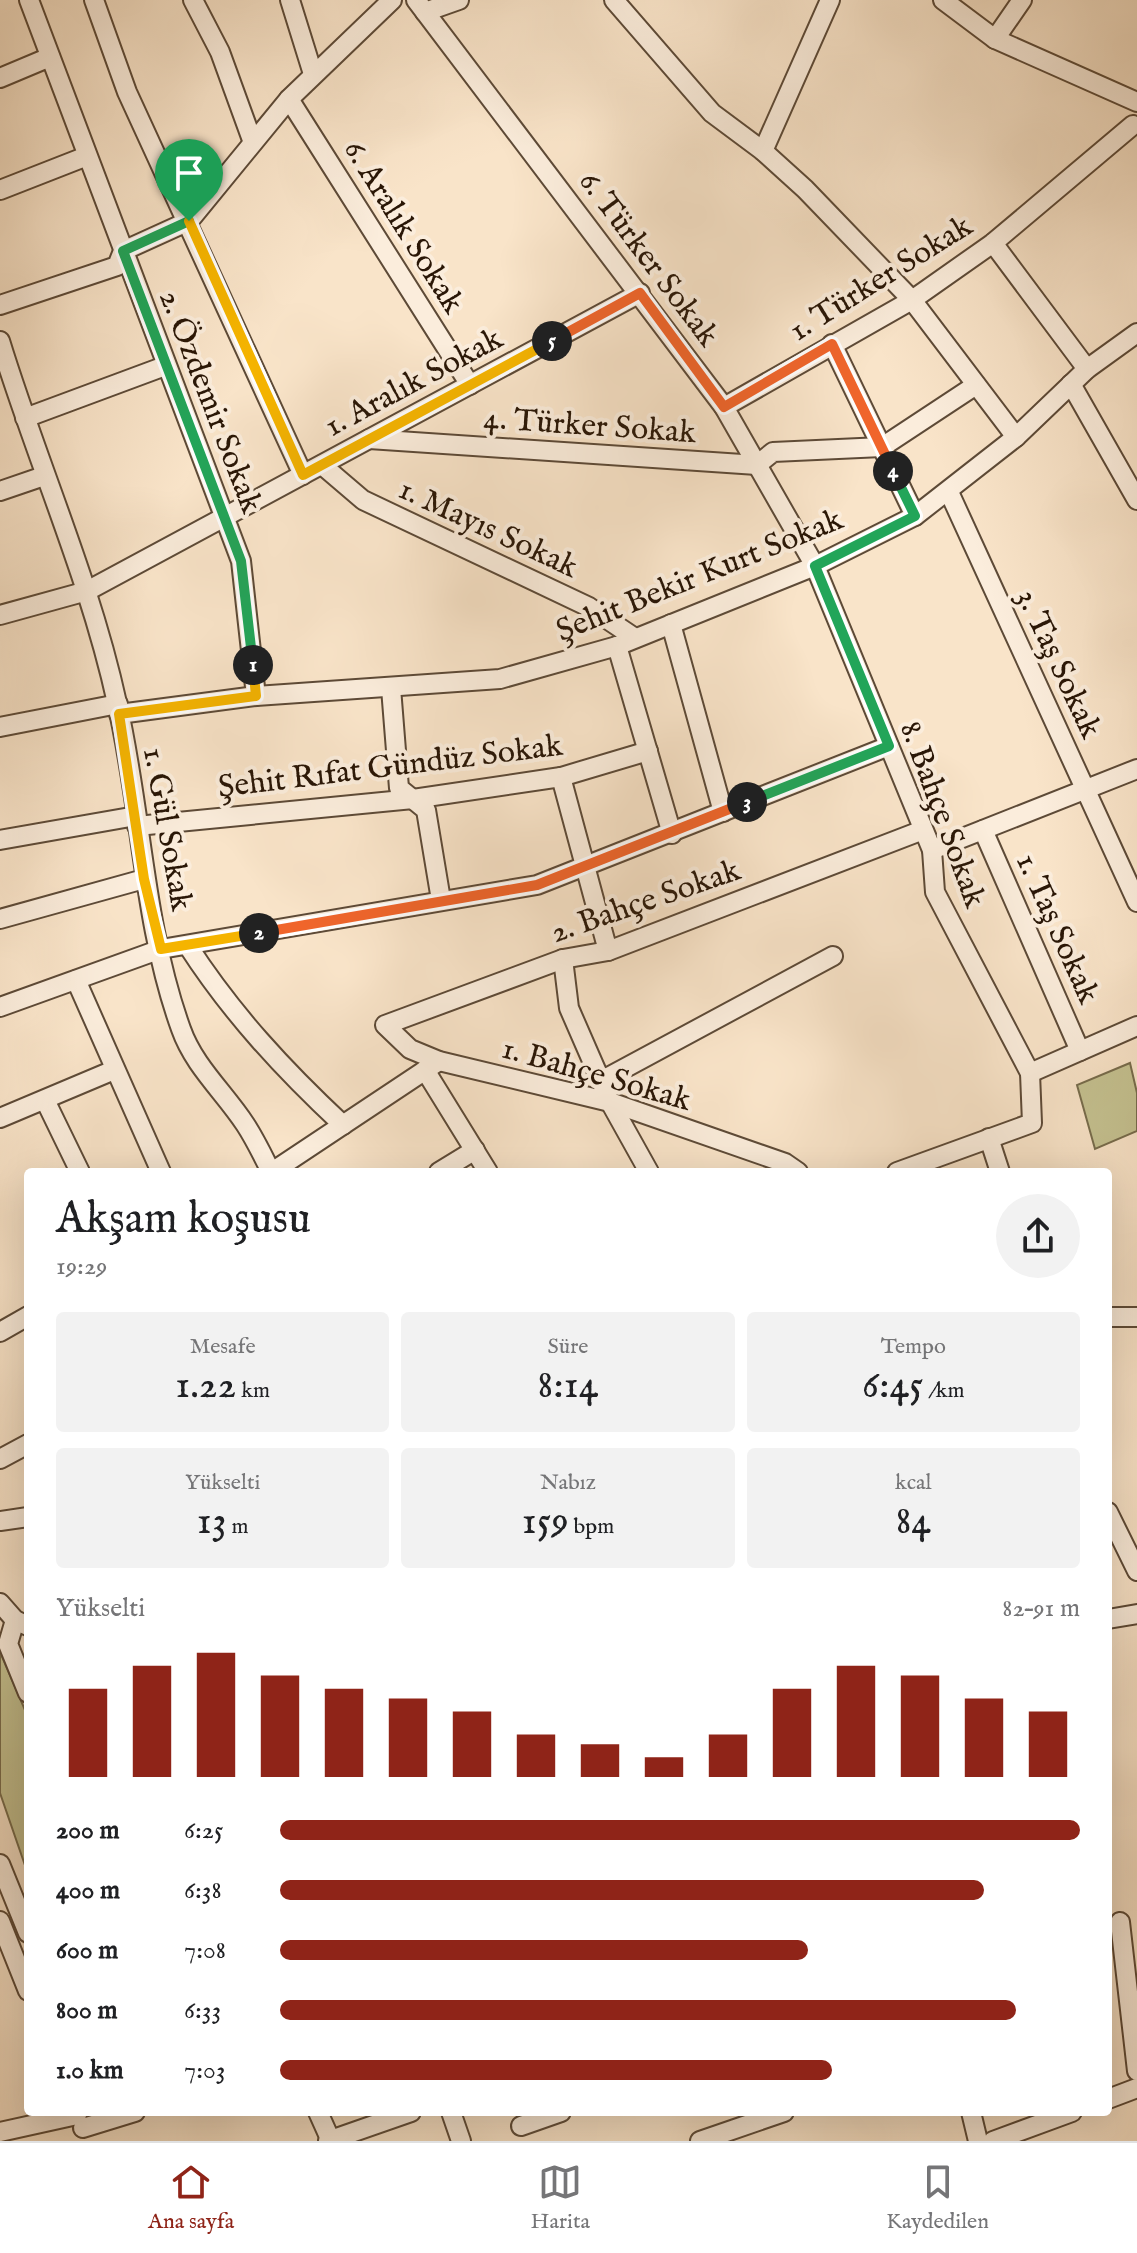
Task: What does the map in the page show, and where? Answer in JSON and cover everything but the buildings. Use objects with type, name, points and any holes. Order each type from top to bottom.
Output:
[{"type":"street","name":"2. Özdemir Sokak","points":[[29,0],[241,561],[256,696]]},
{"type":"street","points":[[94,0],[127,92],[189,221],[303,475]]},
{"type":"street","points":[[193,0],[220,52],[252,140]]},
{"type":"street","points":[[290,0],[313,74]]},
{"type":"street","points":[[0,305],[117,266],[123,251],[189,221],[252,140],[289,99],[392,0]]},
{"type":"street","points":[[420,6],[459,0]]},
{"type":"street","points":[[614,0],[712,113],[763,151],[805,189],[912,300],[1016,437]]},
{"type":"street","points":[[763,151],[830,0]]},
{"type":"street","points":[[943,0],[995,39],[1137,102]]},
{"type":"street","points":[[995,39],[1022,0]]},
{"type":"street","name":"6. Türker Sokak","points":[[420,6],[724,407],[815,566]]},
{"type":"street","points":[[0,78],[50,57]]},
{"type":"street","points":[[1105,87],[1135,128]]},
{"type":"street","name":"6. Aralık Sokak","points":[[289,99],[470,385]]},
{"type":"street","name":"1. Türker Sokak","points":[[724,407],[912,300],[993,243],[1135,128]]},
{"type":"street","points":[[0,190],[87,156]]},
{"type":"street","points":[[993,243],[1087,369]]},
{"type":"street","name":"1. Aralık Sokak","points":[[0,615],[87,591],[640,293]]},
{"type":"street","name":"Şehit Bekir Kurt Sokak","points":[[0,727],[118,709],[500,679],[617,646],[815,566],[915,516],[1016,437],[1087,369],[1137,333]]},
{"type":"street","name":"1. Gül Sokak","points":[[0,341],[6,382],[25,418],[87,591],[118,709],[144,879],[182,1032],[201,1067],[245,1124],[270,1168]]},
{"type":"street","points":[[832,344],[915,516]]},
{"type":"street","points":[[25,418],[165,366]]},
{"type":"street","points":[[1071,384],[1131,472],[1137,500]]},
{"type":"street","points":[[882,447],[976,385]]},
{"type":"street","name":"4. Türker Sokak","points":[[369,439],[757,465],[773,452],[882,447]]},
{"type":"street","name":"1. Mayıs Sokak","points":[[322,465],[363,500],[589,607],[635,638]]},
{"type":"street","points":[[0,491],[44,476]]},
{"type":"street","name":"3. Taş Sokak","points":[[949,492],[1137,902]]},
{"type":"street","name":"8. Bahçe Sokak","points":[[815,566],[932,850],[935,892],[1030,1073],[1032,1123],[989,1138]]},
{"type":"street","points":[[671,624],[723,812]]},
{"type":"street","points":[[617,646],[672,834]]},
{"type":"street","points":[[391,688],[399,788],[426,810],[441,900]]},
{"type":"street","points":[[0,1007],[161,949],[537,885],[586,869],[889,746]]},
{"type":"street","name":"Şehit Rıfat Gündüz Sokak","points":[[0,840],[136,821],[413,799],[561,777],[648,751]]},
{"type":"street","points":[[932,850],[1137,769]]},
{"type":"street","points":[[561,777],[608,951]]},
{"type":"street","name":"2. Bahçe Sokak","points":[[385,1025],[563,959],[608,951],[923,830]]},
{"type":"street","name":"1. Taş Sokak","points":[[983,830],[1080,1051]]},
{"type":"street","points":[[0,919],[27,909],[144,879]]},
{"type":"street","points":[[188,946],[250,1032],[343,1125]]},
{"type":"street","points":[[601,1081],[833,956]]},
{"type":"street","points":[[563,959],[569,1008],[610,1102],[646,1167]]},
{"type":"street","points":[[76,980],[159,1168]]},
{"type":"street","name":"1. Bahçe Sokak","points":[[385,1025],[432,1065],[610,1102],[792,1168]]},
{"type":"street","points":[[1030,1073],[1137,1026]]},
{"type":"street","points":[[278,1168],[432,1065],[486,1168]]},
{"type":"street","points":[[0,1118],[114,1070]]},
{"type":"street","points":[[45,1100],[78,1168]]},
{"type":"street","points":[[908,1168],[989,1138],[999,1168]]},
{"type":"street","points":[[446,1168],[475,1150]]},
{"type":"street","points":[[1112,1317],[1137,1317]]},
{"type":"street","points":[[0,1332],[24,1318]]},
{"type":"street","points":[[0,1459],[24,1446]]},
{"type":"street","points":[[0,1521],[24,1518]]},
{"type":"street","points":[[1112,1520],[1137,1571]]},
{"type":"street","points":[[0,1603],[14,1624],[8,1644],[24,1683]]},
{"type":"street","points":[[1112,1618],[1137,1614]]},
{"type":"street","points":[[0,1864],[24,1923]]},
{"type":"street","points":[[0,1921],[24,1981]]},
{"type":"street","points":[[1122,1922],[1128,2011],[1137,2071]]},
{"type":"street","points":[[1112,2013],[1128,2011]]},
{"type":"street","points":[[1112,2097],[1137,2088]]},
{"type":"street","points":[[320,2116],[329,2140],[399,2116]]},
{"type":"street","points":[[452,2116],[461,2141]]},
{"type":"street","points":[[522,2126],[550,2116]]},
{"type":"street","points":[[700,2141],[772,2116]]},
{"type":"street","points":[[972,2116],[978,2141]]},
{"type":"street","points":[[993,2141],[1061,2116]]},
{"type":"street","points":[[0,2132],[81,2124],[101,2117],[110,2141]]},
{"type":"shaded area","points":[[1130,1063],[1137,1093],[1137,1131],[1095,1149],[1077,1085]]},
{"type":"shaded area","points":[[0,1652],[24,1708],[24,1862],[0,1793]]},
{"type":"route","points":[[189,221],[303,475],[640,293],[724,407],[832,344],[915,516],[815,566],[889,746],[586,869],[537,885],[161,949],[144,879],[119,714],[256,696],[241,561],[123,251],[189,221]]}]
